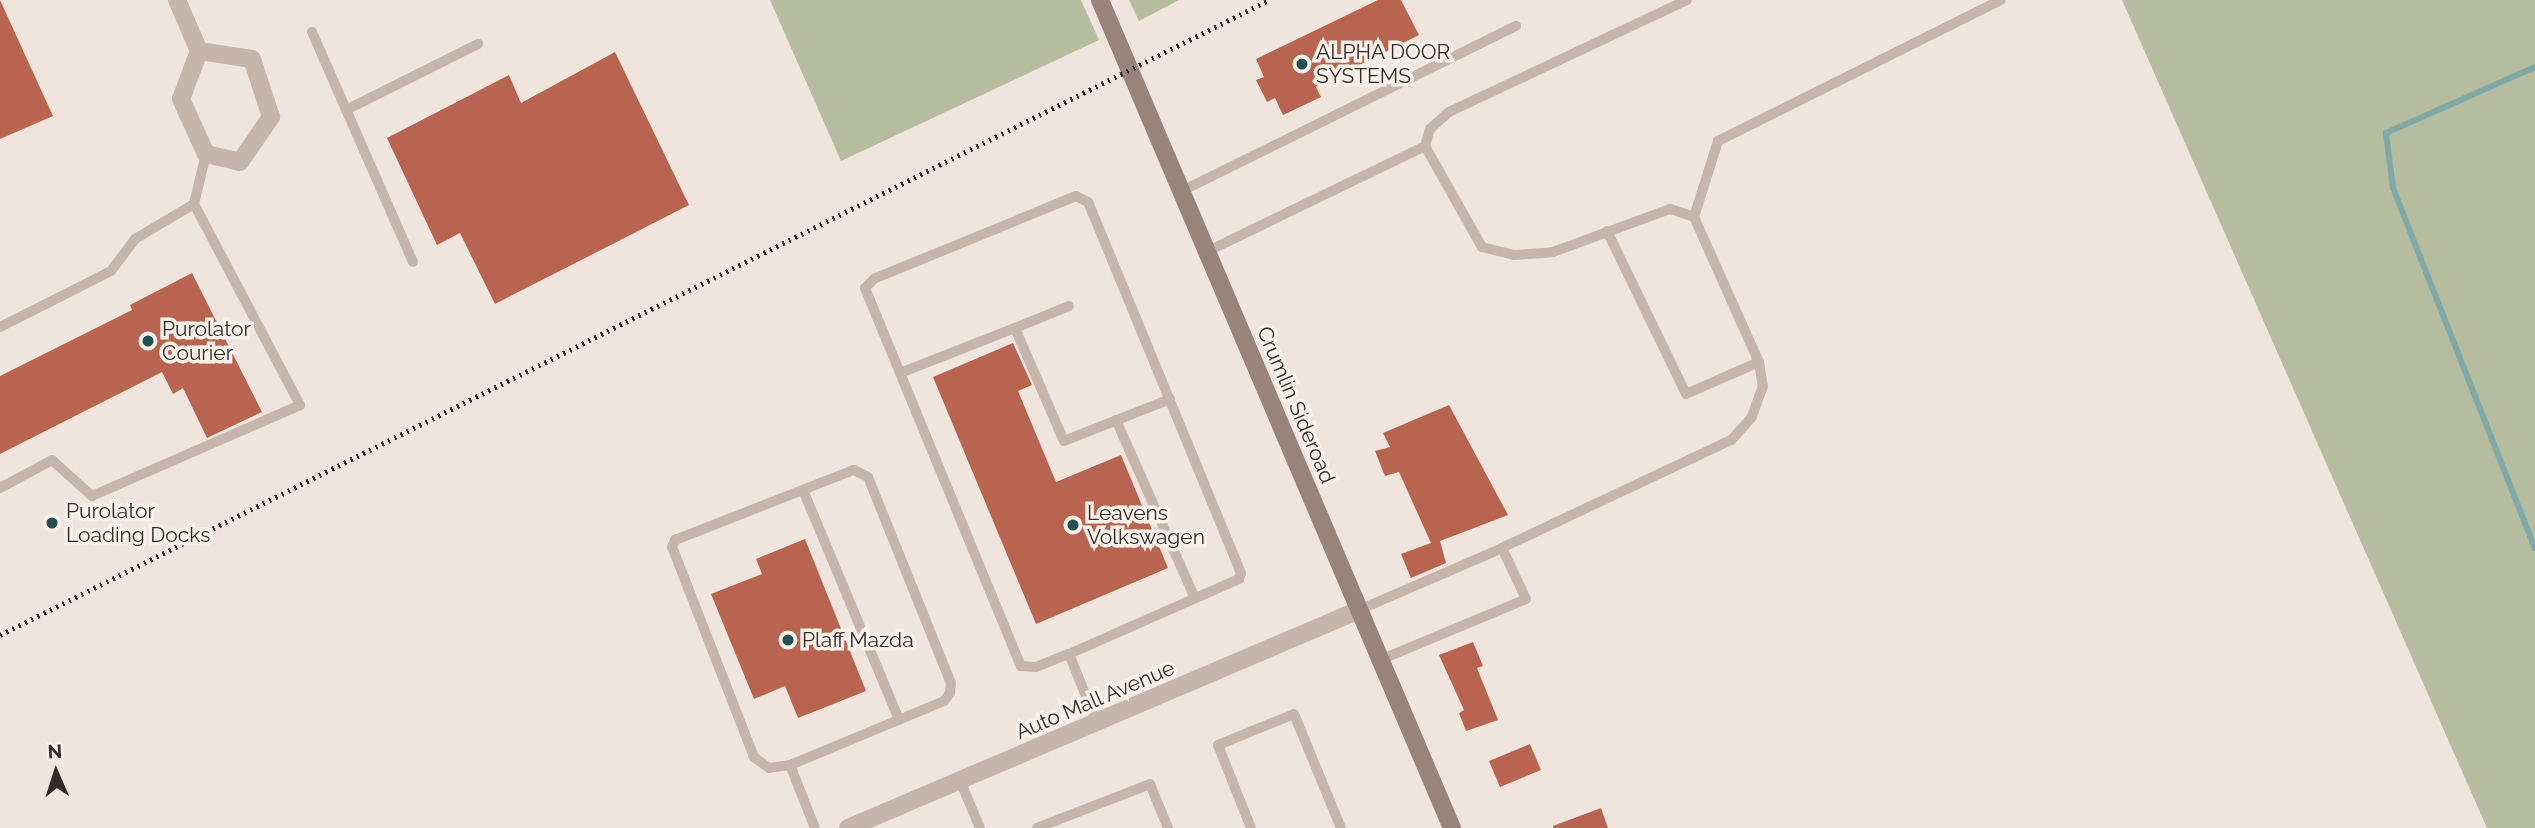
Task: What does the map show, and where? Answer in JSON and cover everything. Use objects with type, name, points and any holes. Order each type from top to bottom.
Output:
[{"type":"street","points":[[177,0],[199,51],[181,99],[206,154],[240,162],[271,117],[251,59],[199,51]]},
{"type":"street","name":"Crumlin Sideroad","points":[[1100,0],[1452,828]]},
{"type":"street","name":"Auto Mall Avenue","points":[[848,828],[961,783],[1359,611]]},
{"type":"lane","points":[[1687,0],[1450,112],[1430,129],[1425,146],[1482,247],[1514,255],[1553,252],[1670,209],[1694,218]]},
{"type":"lane","points":[[1359,611],[1502,548],[1731,440],[1752,417],[1763,386],[1759,362],[1694,218],[1718,141],[2001,0]]},
{"type":"lane","points":[[1180,192],[1516,26]]},
{"type":"lane","points":[[312,32],[413,262]]},
{"type":"lane","points":[[346,110],[478,44]]},
{"type":"lane","points":[[1206,252],[1425,146]]},
{"type":"lane","points":[[0,488],[52,460],[93,496],[300,405],[194,204],[206,154]]},
{"type":"lane","points":[[1076,196],[1088,202],[1241,573],[1239,579],[1069,654],[1036,667],[1021,666],[900,373],[865,288],[868,283],[1076,196]]},
{"type":"lane","points":[[0,327],[111,271],[135,239],[194,204]]},
{"type":"lane","points":[[1607,230],[1686,394],[1759,362]]},
{"type":"lane","points":[[900,373],[1069,306]]},
{"type":"lane","points":[[1015,328],[1063,441],[1170,399]]},
{"type":"lane","points":[[1116,420],[1195,598]]},
{"type":"lane","points":[[854,470],[868,477],[951,683],[944,701],[790,765],[769,768],[754,757],[672,547],[676,540],[803,490],[854,470]]},
{"type":"lane","points":[[803,490],[899,720]]},
{"type":"lane","points":[[1380,660],[1526,599],[1502,548]]},
{"type":"lane","points":[[1069,654],[1098,724]]},
{"type":"lane","points":[[1251,828],[1218,745],[1294,715],[1341,828]]},
{"type":"lane","points":[[790,765],[815,828]]},
{"type":"lane","points":[[961,783],[980,828]]},
{"type":"lane","points":[[1038,828],[1150,784],[1168,828]]},
{"type":"green space","points":[[770,0],[1081,0],[1099,40],[841,161]]},
{"type":"green space","points":[[1129,0],[1179,0],[1139,21]]},
{"type":"green space","points":[[2122,0],[2535,0],[2535,828],[2487,828]]},
{"type":"building","points":[[0,0],[53,116],[0,139]]},
{"type":"building","points":[[1378,0],[1401,0],[1419,35],[1316,87],[1321,97],[1283,115],[1275,98],[1267,102],[1256,80],[1264,77],[1256,59]]},
{"type":"building","points":[[615,52],[689,205],[495,304],[460,233],[437,245],[387,138],[509,75],[521,103]]},
{"type":"building","name":"Purolator Courier","points":[[192,273],[262,412],[207,438],[183,388],[173,394],[162,372],[0,454],[0,376],[132,310],[130,305]]},
{"type":"building","name":"Leavens Volkswagen","points":[[1013,343],[1032,385],[1018,391],[1056,482],[1121,455],[1168,568],[1036,624],[933,377]]},
{"type":"building","points":[[1449,405],[1508,515],[1440,541],[1446,563],[1411,578],[1401,554],[1431,543],[1399,472],[1385,476],[1375,451],[1390,447],[1383,433]]},
{"type":"building","name":"Plaff Mazda","points":[[805,539],[866,691],[798,718],[785,686],[754,699],[711,594],[762,574],[756,559]]},
{"type":"building","points":[[1473,642],[1483,666],[1477,668],[1498,720],[1466,731],[1459,713],[1464,710],[1439,655]]},
{"type":"building","points":[[1530,744],[1541,770],[1500,787],[1489,761]]},
{"type":"building","points":[[1601,808],[1608,828],[1553,828],[1553,826]]},
{"type":"waterway","points":[[2535,67],[2386,133],[2393,188],[2535,548]]},
{"type":"railway","points":[[0,635],[1269,0]]},
{"type":"place","name":"ALPHA DOOR SYSTEMS","points":[[1302,64]]},
{"type":"place","name":"Purolator Courier","points":[[148,341]]},
{"type":"place","name":"Purolator Loading Docks","points":[[52,523]]},
{"type":"place","name":"Leavens Volkswagen","points":[[1073,525]]},
{"type":"place","name":"Plaff Mazda","points":[[788,640]]}]
